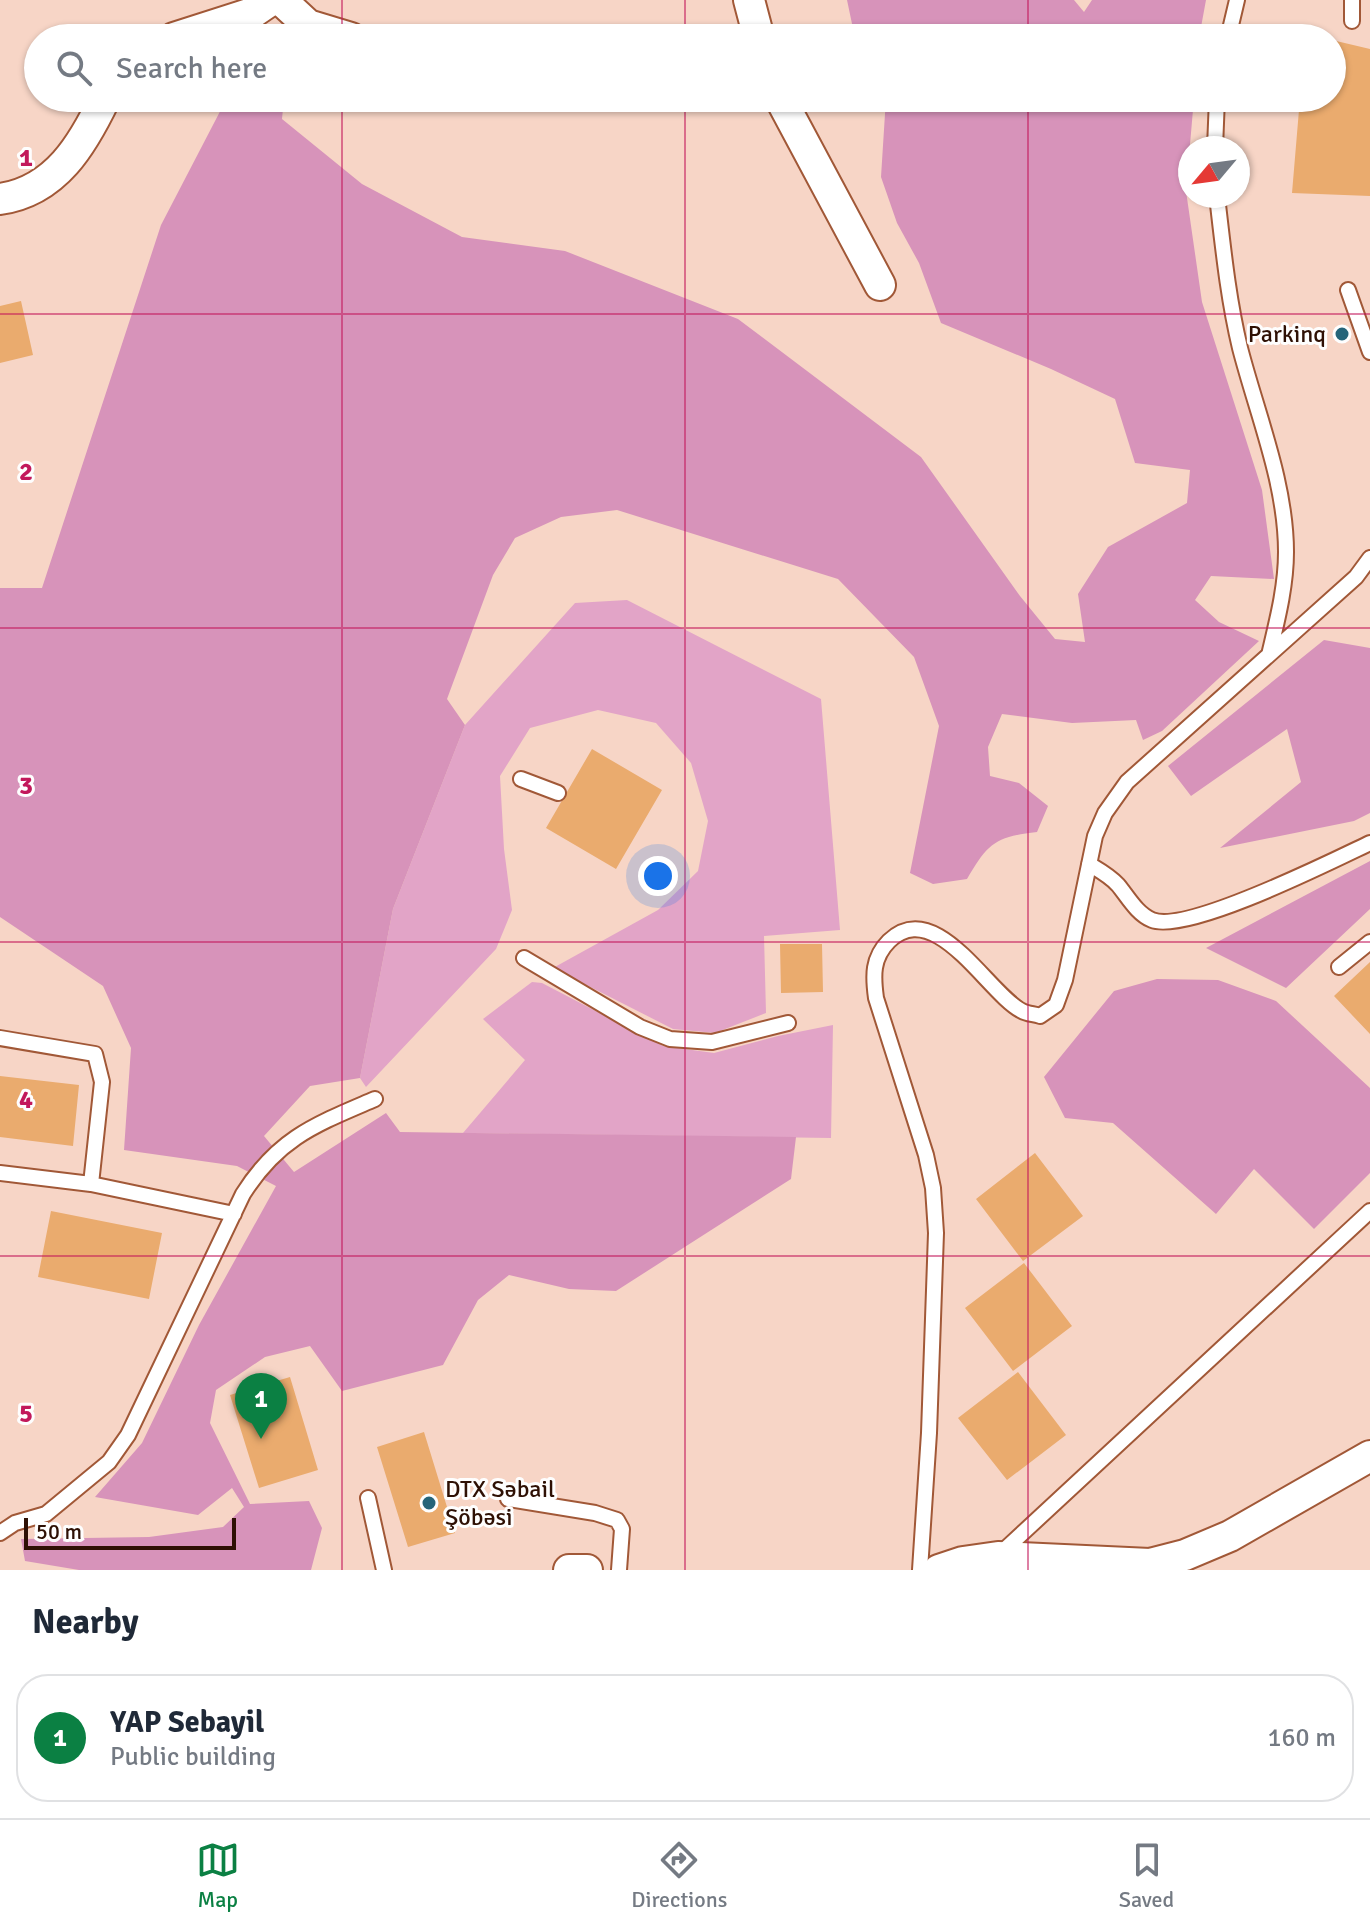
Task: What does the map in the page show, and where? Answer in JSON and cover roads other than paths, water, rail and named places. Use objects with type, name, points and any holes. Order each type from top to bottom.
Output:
[{"type":"street","points":[[218,24],[252,13],[271,0]]},
{"type":"street","points":[[281,0],[307,24]]},
{"type":"street","points":[[749,0],[755,24]]},
{"type":"street","points":[[0,199],[13,197],[39,184],[67,162],[85,140],[98,112]]},
{"type":"street","points":[[787,112],[880,285]]},
{"type":"street","points":[[939,1570],[963,1562],[998,1557],[1156,1567],[1230,1536],[1370,1456]]},
{"type":"street","points":[[569,1570],[587,1570]]},
{"type":"lane","points":[[1231,24],[1237,0]]},
{"type":"lane","points":[[1352,0],[1352,21]]},
{"type":"lane","points":[[1215,136],[1216,112]]},
{"type":"lane","points":[[1219,208],[1231,303],[1282,504],[1286,551],[1283,595],[1269,655]]},
{"type":"lane","points":[[1348,290],[1370,352]]},
{"type":"lane","points":[[920,1570],[929,1433],[936,1233],[933,1188],[926,1155],[876,998],[872,973],[888,942],[901,932],[925,931],[959,949],[995,988],[1022,1011],[1040,1016],[1056,1005],[1065,980],[1095,836],[1105,813],[1127,782],[1356,577],[1370,558]]},
{"type":"lane","points":[[521,779],[558,793]]},
{"type":"lane","points":[[1089,864],[1117,885],[1130,902],[1153,920],[1176,921],[1211,914],[1370,843]]},
{"type":"lane","points":[[1339,967],[1370,942]]},
{"type":"lane","points":[[524,958],[640,1027],[670,1039],[712,1042],[788,1023]]},
{"type":"lane","points":[[0,1038],[95,1054],[102,1082],[91,1184]]},
{"type":"lane","points":[[0,1533],[15,1523],[46,1514],[109,1462],[128,1435],[234,1214],[259,1169],[286,1142],[375,1099]]},
{"type":"lane","points":[[0,1173],[91,1184],[234,1214]]},
{"type":"lane","points":[[998,1557],[1370,1211]]},
{"type":"lane","points":[[368,1498],[384,1570]]},
{"type":"lane","points":[[508,1499],[595,1513],[617,1520],[622,1529],[619,1570]]},
{"type":"place","name":"Parkinq","points":[[1342,334]]},
{"type":"place","name":"YAP Sebayil","points":[[261,1439]]},
{"type":"place","name":"DTX Səbail Şöbəsi","points":[[429,1503]]}]
